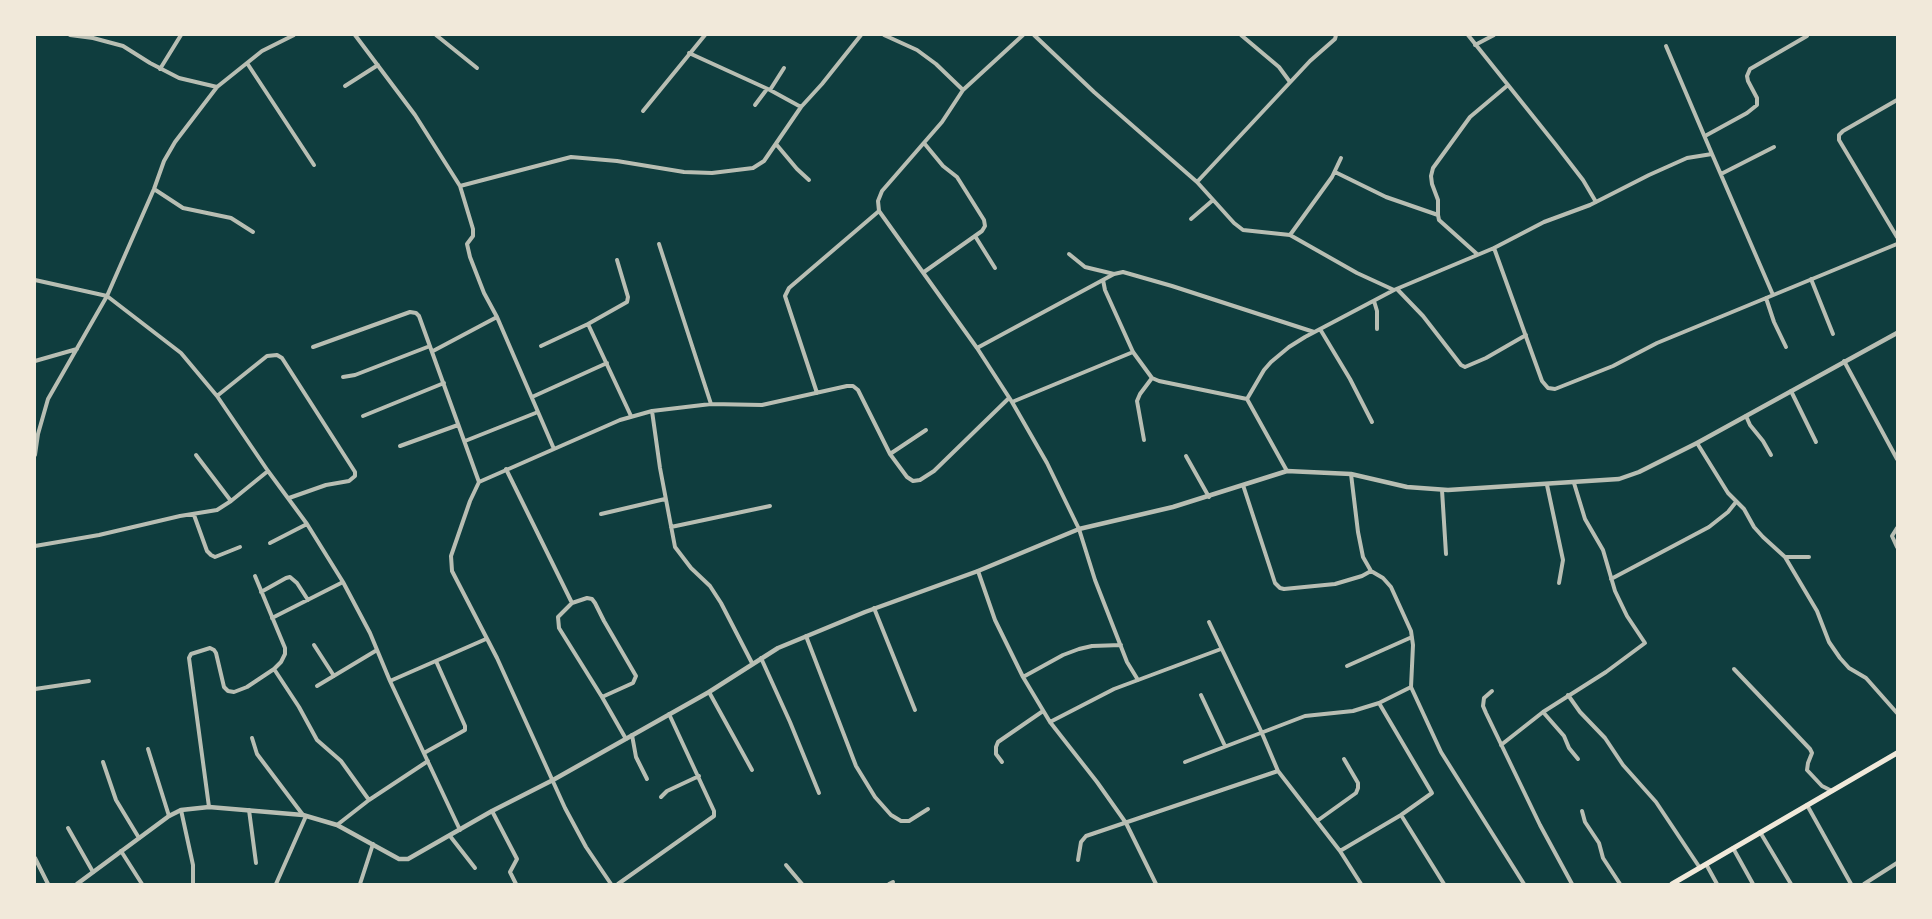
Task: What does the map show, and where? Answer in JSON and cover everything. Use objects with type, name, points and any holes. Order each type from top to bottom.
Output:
[{"type":"main road","points":[[1672,884],[1897,753]]},
{"type":"street","points":[[70,35],[94,37],[123,46],[160,69],[179,78],[217,87]]},
{"type":"street","points":[[160,69],[181,35]]},
{"type":"street","points":[[35,455],[38,434],[48,399],[107,296],[154,189],[164,160],[175,142],[217,87],[262,51],[294,35]]},
{"type":"street","points":[[355,35],[415,115],[460,186],[474,229],[473,236],[467,244],[470,257],[484,293],[496,316],[554,449]]},
{"type":"street","points":[[436,35],[477,68]]},
{"type":"street","points":[[643,111],[705,35]]},
{"type":"street","points":[[460,186],[571,157],[617,161],[684,172],[712,173],[753,168],[764,161],[801,107],[861,35]]},
{"type":"street","points":[[884,35],[918,50],[963,90]]},
{"type":"street","points":[[1022,35],[963,90],[948,114],[882,191],[878,201],[879,211],[977,348],[1012,402],[1047,463],[1079,529],[1095,580],[1121,645],[1138,680]]},
{"type":"street","points":[[1034,35],[1094,92],[1197,182],[1242,230],[1290,235],[1357,273],[1395,289],[1423,316],[1461,365],[1465,366],[1486,358],[1526,335]]},
{"type":"street","points":[[1241,35],[1279,67],[1290,82]]},
{"type":"street","points":[[1197,182],[1310,61],[1335,39],[1336,35]]},
{"type":"street","points":[[1468,35],[1556,144],[1583,180],[1596,202]]},
{"type":"street","points":[[1475,45],[1494,35]]},
{"type":"street","points":[[1705,136],[1748,113],[1757,105],[1757,98],[1747,76],[1750,69],[1807,36]]},
{"type":"street","points":[[1666,46],[1773,295]]},
{"type":"street","points":[[689,53],[768,89],[801,107]]},
{"type":"street","points":[[247,63],[314,165]]},
{"type":"street","points":[[345,86],[378,65]]},
{"type":"street","points":[[755,105],[784,68]]},
{"type":"street","points":[[1476,254],[1439,220],[1438,200],[1431,176],[1433,168],[1470,116],[1508,85]]},
{"type":"street","points":[[1897,100],[1839,135],[1839,140],[1897,237]]},
{"type":"street","points":[[924,143],[943,166],[958,177],[984,220],[985,226],[982,231],[924,272]]},
{"type":"street","points":[[776,144],[796,169],[809,180]]},
{"type":"street","points":[[1721,174],[1774,147]]},
{"type":"street","points":[[1247,399],[1271,362],[1289,347],[1395,289],[1494,248],[1544,222],[1606,198],[1649,175],[1687,158],[1712,154]]},
{"type":"street","points":[[1290,235],[1334,172],[1341,158]]},
{"type":"street","points":[[1334,172],[1386,197],[1438,215]]},
{"type":"street","points":[[154,189],[184,208],[231,218],[253,232]]},
{"type":"street","points":[[1191,219],[1213,200]]},
{"type":"street","points":[[817,393],[785,296],[789,288],[879,211]]},
{"type":"street","points":[[975,236],[995,268]]},
{"type":"street","points":[[659,244],[711,404]]},
{"type":"street","points":[[1494,248],[1542,381],[1548,388],[1555,389],[1614,366],[1665,340],[1897,244]]},
{"type":"street","points":[[1068,254],[1085,267],[1114,274]]},
{"type":"street","points":[[541,346],[588,324],[627,302],[628,297],[617,260]]},
{"type":"street","points":[[977,348],[1114,274],[1123,272],[1314,332]]},
{"type":"street","points":[[1811,279],[1833,334]]},
{"type":"street","points":[[35,280],[107,296],[181,354],[217,396],[307,524],[343,582],[377,650],[460,830]]},
{"type":"street","points":[[1103,280],[1105,290],[1133,352],[1152,378],[1247,399],[1287,472]]},
{"type":"street","points":[[1766,298],[1774,322],[1786,347]]},
{"type":"street","points":[[1374,301],[1377,311],[1377,328]]},
{"type":"street","points":[[313,347],[410,312],[416,313],[419,316],[433,351],[480,482]]},
{"type":"street","points":[[433,351],[496,316]]},
{"type":"street","points":[[588,324],[631,416]]},
{"type":"street","points":[[1320,330],[1350,379],[1372,422]]},
{"type":"street","points":[[77,884],[169,816],[181,810],[209,807],[305,816],[337,825],[400,859],[408,859],[709,692],[761,658],[806,636],[874,608],[978,572],[1079,529],[1173,508],[1287,472],[1306,471],[1351,474],[1407,487],[1442,490],[1574,483],[1627,476],[1697,443],[1897,333]]},
{"type":"street","points":[[344,377],[355,375],[430,346]]},
{"type":"street","points":[[35,361],[77,349]]},
{"type":"street","points":[[1012,402],[1133,352]]},
{"type":"street","points":[[217,396],[267,356],[277,355],[282,358],[355,476],[349,481],[326,484],[289,498]]},
{"type":"street","points":[[1844,362],[1897,459]]},
{"type":"street","points":[[532,397],[607,363]]},
{"type":"street","points":[[1144,440],[1137,401],[1152,378]]},
{"type":"street","points":[[363,416],[444,383]]},
{"type":"street","points":[[611,884],[586,847],[565,808],[452,571],[451,556],[470,501],[480,482],[631,416],[652,410],[711,404],[762,405],[847,386],[853,386],[858,390],[890,454],[907,477],[912,481],[920,480],[934,471],[1009,398]]},
{"type":"street","points":[[1791,391],[1816,442]]},
{"type":"street","points":[[652,410],[675,547],[691,568],[710,586],[721,603],[752,664]]},
{"type":"street","points":[[464,441],[538,412]]},
{"type":"street","points":[[1746,416],[1750,426],[1763,441],[1771,456]]},
{"type":"street","points":[[400,446],[458,425]]},
{"type":"street","points":[[890,454],[926,430]]},
{"type":"street","points":[[1697,443],[1728,494],[1744,509],[1763,538],[1785,557],[1817,611],[1829,642],[1840,658],[1848,668],[1866,678],[1897,713]]},
{"type":"street","points":[[196,455],[231,502]]},
{"type":"street","points":[[1186,456],[1210,497]]},
{"type":"street","points":[[506,469],[572,603]]},
{"type":"street","points":[[35,546],[99,535],[180,516],[217,510],[231,502],[268,471]]},
{"type":"street","points":[[1351,474],[1363,556],[1371,571],[1383,578],[1391,587],[1406,618],[1412,637],[1411,687],[1441,752],[1524,884]]},
{"type":"street","points":[[1501,746],[1543,712],[1606,672],[1645,642],[1627,616],[1615,591],[1603,550],[1586,518],[1574,483]]},
{"type":"street","points":[[1243,485],[1275,583],[1280,588],[1335,584],[1362,576],[1371,571]]},
{"type":"street","points":[[1547,485],[1563,560],[1559,583]]},
{"type":"street","points":[[1442,490],[1446,554]]},
{"type":"street","points":[[601,514],[666,499]]},
{"type":"street","points":[[1611,579],[1710,527],[1728,512],[1736,502]]},
{"type":"street","points":[[671,527],[770,506]]},
{"type":"street","points":[[194,515],[210,555],[215,557],[240,546]]},
{"type":"street","points":[[270,543],[307,524]]},
{"type":"street","points":[[1897,528],[1892,536],[1897,546]]},
{"type":"street","points":[[1785,557],[1809,557]]},
{"type":"street","points":[[978,572],[995,620],[1023,677],[1050,722],[1126,823],[1156,884]]},
{"type":"street","points":[[209,807],[189,658],[191,654],[210,648],[214,650],[224,688],[234,692],[247,687],[274,669],[285,654],[285,648],[255,576]]},
{"type":"street","points":[[261,592],[290,577],[297,583],[308,600]]},
{"type":"street","points":[[272,618],[343,582]]},
{"type":"street","points":[[602,697],[633,683],[636,676],[592,599],[588,598],[572,603],[558,617],[559,628],[626,738]]},
{"type":"street","points":[[874,608],[915,710]]},
{"type":"street","points":[[1209,622],[1278,771],[1340,851],[1361,884]]},
{"type":"street","points":[[806,636],[856,766],[875,797],[891,814],[902,822],[909,821],[928,809]]},
{"type":"street","points":[[1347,666],[1412,637]]},
{"type":"street","points":[[390,681],[486,639]]},
{"type":"street","points":[[314,645],[334,676]]},
{"type":"street","points":[[1023,677],[1063,655],[1079,649],[1092,646],[1121,645]]},
{"type":"street","points":[[1050,722],[1114,689],[1221,649]]},
{"type":"street","points":[[317,686],[377,650]]},
{"type":"street","points":[[761,658],[819,792]]},
{"type":"street","points":[[424,752],[465,730],[465,726],[436,661]]},
{"type":"street","points":[[274,669],[299,707],[317,740],[341,761],[369,800]]},
{"type":"street","points":[[1734,669],[1810,750],[1812,753],[1808,763],[1808,770],[1822,786],[1831,792]]},
{"type":"street","points":[[35,689],[89,681]]},
{"type":"street","points":[[1185,762],[1261,731],[1304,716],[1353,711],[1380,703],[1411,687]]},
{"type":"street","points":[[1492,691],[1486,695],[1483,706],[1543,831],[1572,884]]},
{"type":"street","points":[[709,692],[752,770]]},
{"type":"street","points":[[1201,694],[1225,746]]},
{"type":"street","points":[[1568,695],[1580,712],[1605,738],[1623,765],[1656,802],[1700,868]]},
{"type":"street","points":[[1340,851],[1401,815],[1429,796],[1431,791],[1380,703]]},
{"type":"street","points":[[1002,762],[996,754],[998,742],[1043,711]]},
{"type":"street","points":[[1543,712],[1564,736],[1578,759]]},
{"type":"street","points":[[618,884],[714,816],[714,811],[699,776],[669,714]]},
{"type":"street","points":[[632,735],[636,757],[647,779]]},
{"type":"street","points":[[252,738],[257,754],[305,816]]},
{"type":"street","points":[[148,749],[169,816]]},
{"type":"street","points":[[1316,821],[1356,793],[1358,783],[1344,759]]},
{"type":"street","points":[[337,825],[369,800],[428,761]]},
{"type":"street","points":[[103,762],[116,800],[139,838]]},
{"type":"street","points":[[1078,860],[1081,842],[1084,838],[1278,771]]},
{"type":"street","points":[[661,797],[667,791],[699,776]]},
{"type":"street","points":[[1807,805],[1851,884]]},
{"type":"street","points":[[181,810],[193,865],[193,884]]},
{"type":"street","points":[[249,810],[256,863]]},
{"type":"street","points":[[492,811],[517,860],[510,872],[516,884]]},
{"type":"street","points":[[1582,811],[1585,822],[1620,884]]},
{"type":"street","points":[[1401,815],[1444,884]]},
{"type":"street","points":[[276,884],[305,816]]},
{"type":"street","points":[[68,828],[93,872]]},
{"type":"street","points":[[1760,832],[1791,884]]},
{"type":"street","points":[[450,836],[474,868]]},
{"type":"street","points":[[360,884],[373,844]]},
{"type":"street","points":[[1733,848],[1753,884]]},
{"type":"street","points":[[121,851],[142,884]]},
{"type":"street","points":[[35,858],[48,884]]},
{"type":"street","points":[[1706,864],[1717,884]]},
{"type":"street","points":[[1864,884],[1895,864]]},
{"type":"street","points":[[786,865],[802,884]]}]
